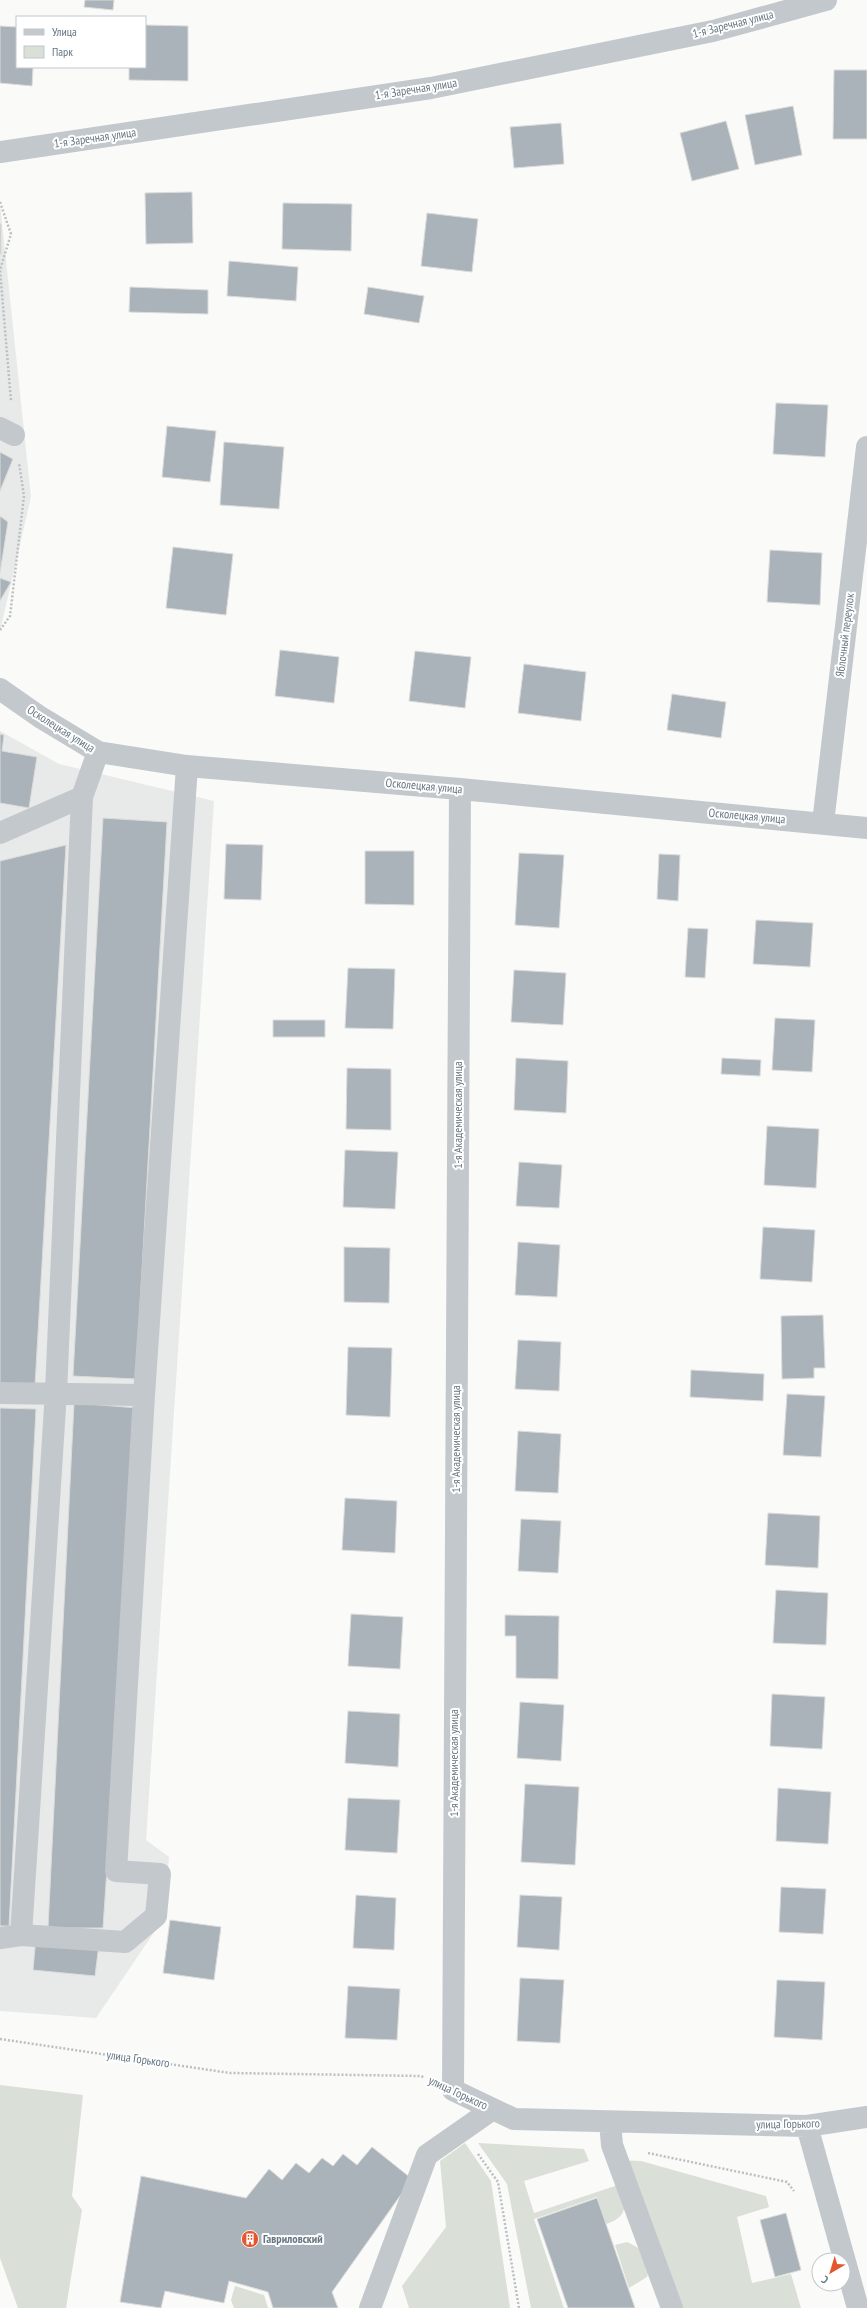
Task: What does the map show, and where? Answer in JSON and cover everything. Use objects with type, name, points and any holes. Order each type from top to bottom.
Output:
[{"type":"street","name":"1-я Заречная улица","points":[[0,152],[431,88],[713,31],[826,0]]},
{"type":"street","name":"Яблочный переулок","points":[[823,824],[866,447]]},
{"type":"street","name":"Осколецкая улица","points":[[0,689],[40,717],[98,752],[187,766],[460,789],[867,828]]},
{"type":"street","points":[[98,752],[82,797],[56,1392],[10,1937],[125,1942],[156,1916],[160,1874],[116,1871],[144,1395],[187,766]]},
{"type":"street","name":"1-я Академическая улица","points":[[453,2090],[460,789]]},
{"type":"street","points":[[0,833],[82,797]]},
{"type":"street","points":[[0,1393],[56,1392],[144,1395]]},
{"type":"street","name":"улица Горького","points":[[453,2090],[514,2119],[807,2126],[867,2117]]},
{"type":"street","points":[[370,2308],[427,2155],[493,2109]]},
{"type":"street","points":[[610,2122],[612,2145],[672,2308]]},
{"type":"street","points":[[807,2126],[858,2308]]},
{"type":"path","name":"улица Горького","points":[[0,2039],[230,2073],[421,2076],[453,2090]]},
{"type":"path","points":[[612,2145],[787,2182]]},
{"type":"path","points":[[476,2151],[498,2182],[518,2308]]},
{"type":"shaded area","points":[[0,204],[31,497],[0,631]]},
{"type":"shaded area","points":[[0,731],[59,764],[214,801],[146,1840],[169,1857],[163,1919],[96,2018],[0,2011]]},
{"type":"green space","points":[[0,2085],[83,2095],[72,2196],[82,2210],[66,2308],[18,2308],[0,2258]]},
{"type":"green space","points":[[465,2143],[491,2181],[510,2308],[409,2308],[402,2286],[446,2227],[440,2161]]},
{"type":"green space","points":[[478,2143],[584,2149],[589,2161],[524,2181],[534,2213],[621,2184],[625,2204],[624,2209],[619,2218],[606,2224],[597,2197],[534,2219],[564,2308],[531,2308],[507,2184]]},
{"type":"green space","points":[[614,2160],[641,2161],[766,2196],[769,2207],[737,2217],[752,2283],[791,2274],[801,2308],[668,2308]]},
{"type":"green space","points":[[627,2242],[642,2251],[648,2260],[649,2265],[647,2277],[629,2288],[615,2245]]},
{"type":"green space","points":[[235,2286],[264,2295],[268,2308],[234,2308],[231,2300]]},
{"type":"building","points":[[85,0],[114,0],[113,10],[84,7]]},
{"type":"building","points":[[146,25],[188,26],[188,81],[129,80],[129,68],[146,68]]},
{"type":"building","points":[[0,26],[16,27],[16,68],[33,68],[32,86],[0,83]]},
{"type":"building","points":[[834,70],[867,70],[867,139],[833,139]]},
{"type":"building","points":[[793,106],[802,155],[755,165],[745,115]]},
{"type":"building","points":[[726,121],[739,169],[692,181],[680,133]]},
{"type":"building","points":[[561,123],[564,164],[514,168],[510,127]]},
{"type":"building","points":[[192,192],[193,243],[146,244],[145,193]]},
{"type":"building","points":[[283,203],[352,204],[351,251],[282,249]]},
{"type":"building","points":[[427,213],[478,219],[472,272],[421,266]]},
{"type":"building","points":[[1,224],[1,254],[0,254]]},
{"type":"building","points":[[229,261],[298,267],[296,301],[227,296]]},
{"type":"building","points":[[130,287],[208,290],[208,314],[129,312]]},
{"type":"building","points":[[368,287],[424,296],[419,323],[364,314]]},
{"type":"building","points":[[776,403],[828,405],[825,457],[773,454]]},
{"type":"building","points":[[167,426],[216,431],[210,482],[162,477]]},
{"type":"building","points":[[224,442],[284,447],[279,509],[220,505]]},
{"type":"building","points":[[0,452],[13,459],[0,491]]},
{"type":"building","points":[[0,516],[8,522],[0,573]]},
{"type":"building","points":[[173,547],[233,554],[226,615],[166,608]]},
{"type":"building","points":[[770,550],[822,553],[820,605],[767,602]]},
{"type":"building","points":[[0,578],[11,582],[0,601]]},
{"type":"building","points":[[280,650],[339,657],[334,703],[275,696]]},
{"type":"building","points":[[415,651],[471,657],[465,708],[409,701]]},
{"type":"building","points":[[524,664],[586,672],[581,721],[518,713]]},
{"type":"building","points":[[672,694],[726,702],[721,738],[667,730]]},
{"type":"building","points":[[0,734],[4,735],[2,751],[37,757],[29,808],[0,803]]},
{"type":"building","points":[[103,818],[167,822],[136,1379],[73,1376]]},
{"type":"building","points":[[226,844],[263,845],[261,900],[224,899]]},
{"type":"building","points":[[66,845],[35,1386],[0,1383],[0,861]]},
{"type":"building","points":[[365,851],[414,851],[414,905],[365,904]]},
{"type":"building","points":[[519,853],[564,855],[559,928],[515,925]]},
{"type":"building","points":[[659,854],[680,855],[678,901],[657,899]]},
{"type":"building","points":[[756,920],[813,923],[810,967],[753,964]]},
{"type":"building","points":[[688,928],[708,929],[705,978],[685,977]]},
{"type":"building","points":[[348,968],[395,969],[393,1029],[345,1028]]},
{"type":"building","points":[[514,970],[566,973],[563,1025],[511,1022]]},
{"type":"building","points":[[775,1018],[815,1020],[812,1072],[772,1070]]},
{"type":"building","points":[[273,1020],[325,1020],[325,1037],[273,1037]]},
{"type":"building","points":[[516,1058],[568,1061],[566,1113],[514,1110]]},
{"type":"building","points":[[722,1058],[761,1060],[760,1076],[721,1074]]},
{"type":"building","points":[[347,1068],[391,1069],[391,1130],[346,1129]]},
{"type":"building","points":[[767,1126],[819,1129],[816,1188],[764,1185]]},
{"type":"building","points":[[345,1150],[398,1152],[395,1209],[343,1207]]},
{"type":"building","points":[[519,1162],[562,1165],[559,1208],[516,1206]]},
{"type":"building","points":[[763,1227],[815,1230],[812,1282],[760,1279]]},
{"type":"building","points":[[518,1242],[560,1245],[557,1297],[515,1295]]},
{"type":"building","points":[[344,1247],[390,1248],[389,1303],[344,1302]]},
{"type":"building","points":[[823,1315],[825,1368],[814,1368],[814,1378],[782,1379],[781,1316]]},
{"type":"building","points":[[518,1340],[561,1342],[559,1391],[515,1389]]},
{"type":"building","points":[[348,1347],[392,1348],[390,1417],[346,1415]]},
{"type":"building","points":[[691,1370],[764,1374],[763,1401],[690,1397]]},
{"type":"building","points":[[787,1394],[825,1396],[821,1457],[783,1455]]},
{"type":"building","points":[[74,1403],[138,1408],[103,1928],[48,1928]]},
{"type":"building","points":[[0,1408],[36,1409],[9,1926],[0,1926]]},
{"type":"building","points":[[518,1431],[561,1434],[558,1493],[515,1491]]},
{"type":"building","points":[[345,1498],[397,1501],[395,1553],[342,1550]]},
{"type":"building","points":[[768,1513],[820,1516],[818,1568],[765,1565]]},
{"type":"building","points":[[521,1519],[561,1521],[558,1573],[518,1571]]},
{"type":"building","points":[[776,1590],[828,1593],[826,1645],[773,1643]]},
{"type":"building","points":[[351,1614],[403,1617],[400,1669],[348,1666]]},
{"type":"building","points":[[505,1615],[559,1616],[558,1679],[516,1678],[516,1636],[505,1636]]},
{"type":"building","points":[[772,1694],[825,1697],[822,1749],[770,1746]]},
{"type":"building","points":[[520,1702],[564,1705],[561,1761],[517,1758]]},
{"type":"building","points":[[348,1711],[400,1714],[398,1767],[345,1763]]},
{"type":"building","points":[[525,1784],[579,1787],[575,1865],[521,1862]]},
{"type":"building","points":[[778,1788],[831,1792],[828,1844],[776,1841]]},
{"type":"building","points":[[348,1798],[400,1800],[397,1853],[345,1850]]},
{"type":"building","points":[[781,1887],[826,1889],[823,1934],[779,1932]]},
{"type":"building","points":[[356,1895],[396,1898],[394,1950],[353,1948]]},
{"type":"building","points":[[520,1895],[562,1897],[559,1950],[517,1947]]},
{"type":"building","points":[[170,1920],[221,1927],[214,1980],[163,1973]]},
{"type":"building","points":[[36,1937],[99,1944],[95,1976],[33,1970]]},
{"type":"building","points":[[520,1978],[564,1980],[560,2043],[517,2041]]},
{"type":"building","points":[[777,1980],[825,1982],[822,2040],[774,2037]]},
{"type":"building","points":[[348,1986],[400,1989],[397,2040],[345,2038]]},
{"type":"building","name":"Гавриловский","points":[[372,2147],[412,2179],[332,2292],[338,2308],[273,2308],[268,2292],[229,2281],[224,2303],[165,2291],[161,2308],[120,2302],[141,2176],[246,2198],[269,2169],[282,2180],[296,2163],[309,2173],[322,2158],[333,2166],[343,2154],[357,2165]]},
{"type":"building","points":[[597,2198],[635,2308],[568,2308],[537,2219]]},
{"type":"building","points":[[786,2213],[801,2270],[775,2277],[760,2220]]},
{"type":"place","name":"Гавриловский","points":[[250,2239]]}]
